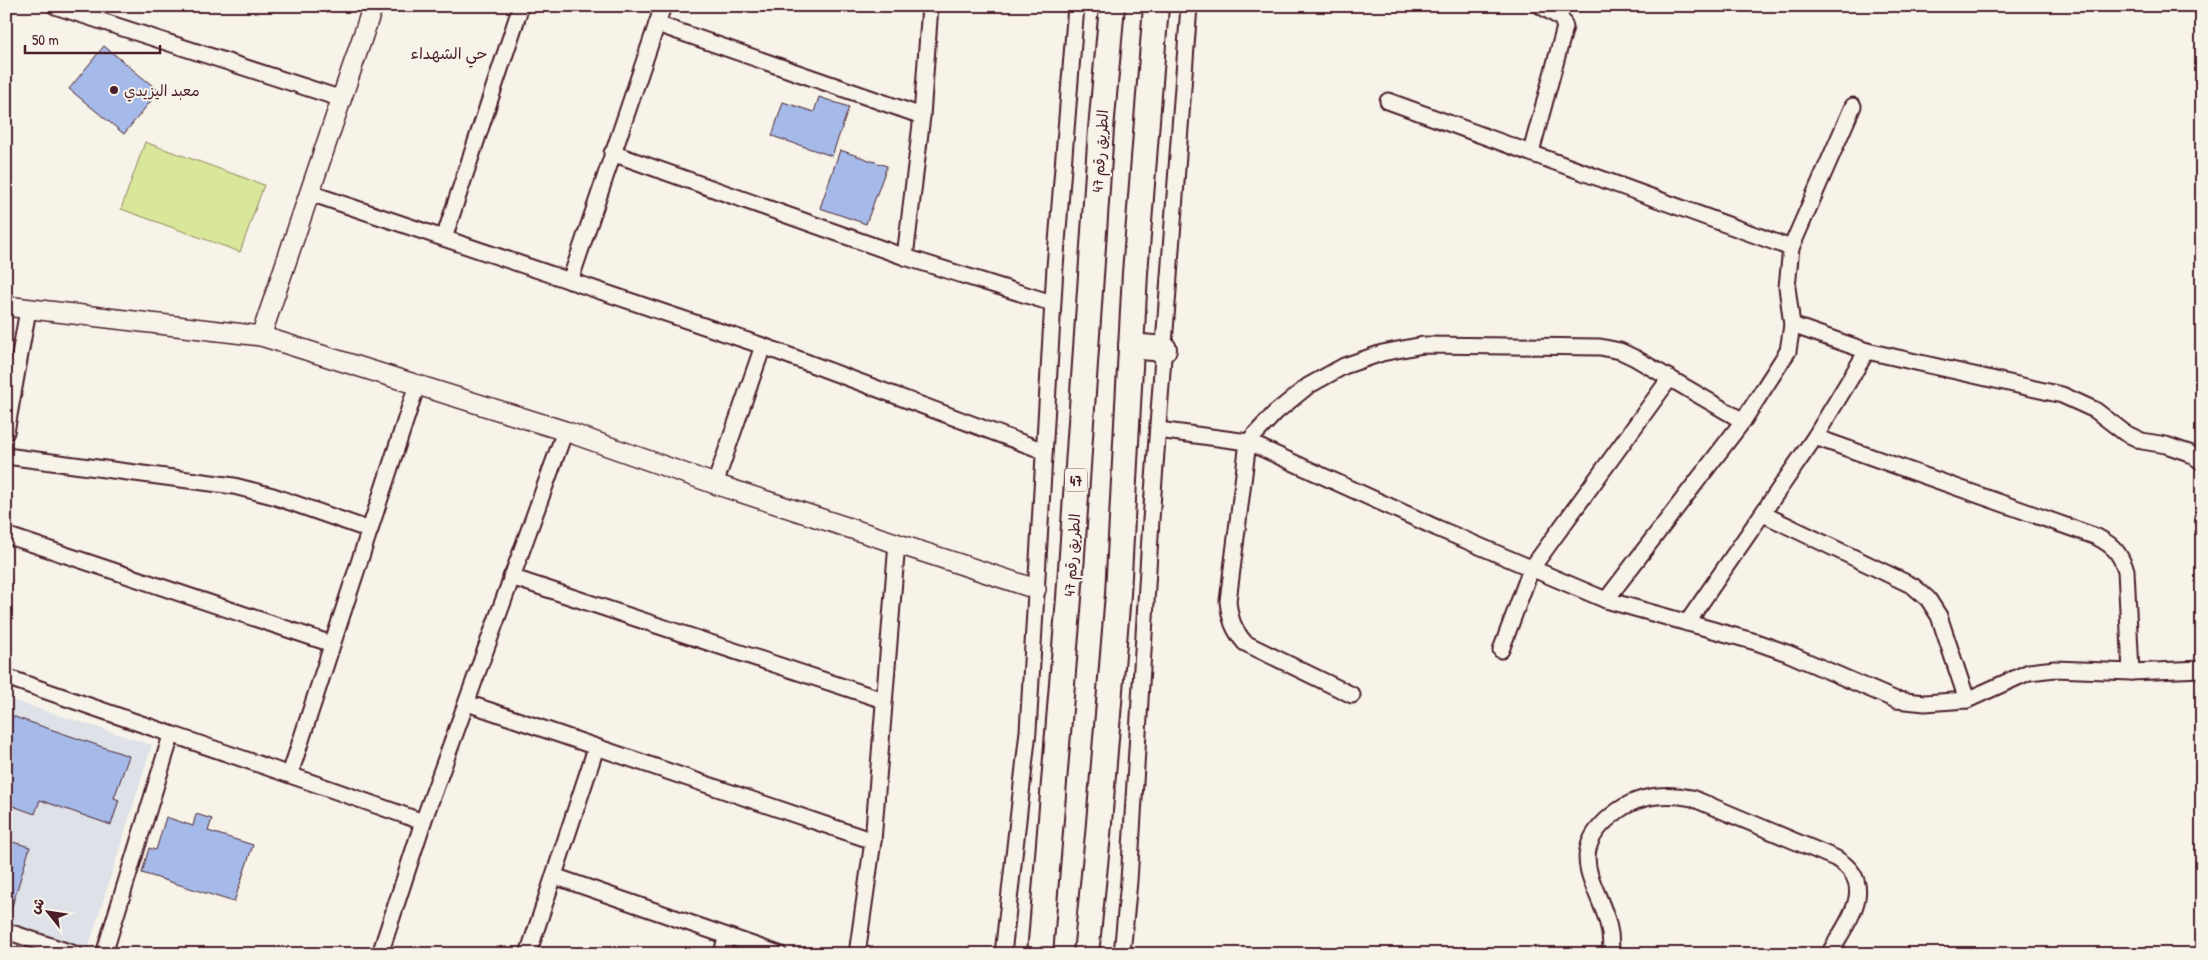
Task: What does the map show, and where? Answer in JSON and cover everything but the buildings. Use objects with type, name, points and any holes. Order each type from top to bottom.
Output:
[{"type":"highway","name":"الطريق رقم 47","points":[[1040,954],[1068,608],[1101,129],[1112,6]]},
{"type":"highway","points":[[1086,954],[1118,594],[1143,148],[1156,6]]},
{"type":"highway","points":[[1131,346],[1164,349]]},
{"type":"street","points":[[55,6],[342,99]]},
{"type":"street","points":[[261,336],[373,6]]},
{"type":"street","points":[[444,238],[521,6]]},
{"type":"street","points":[[570,280],[663,6]]},
{"type":"street","points":[[905,257],[922,116],[930,6]]},
{"type":"street","points":[[1003,954],[1028,731],[1052,303],[1076,6]]},
{"type":"street","points":[[1122,954],[1129,881],[1158,430],[1189,6]]},
{"type":"street","points":[[1531,152],[1565,27],[1561,18],[1541,6]]},
{"type":"street","points":[[657,24],[922,116]]},
{"type":"street","points":[[1388,101],[1791,248]]},
{"type":"street","points":[[1606,600],[1743,421],[1788,350],[1792,325],[1787,287],[1791,248],[1853,106]]},
{"type":"street","points":[[612,153],[905,257],[1052,303]]},
{"type":"street","points":[[310,193],[763,346],[1044,451]]},
{"type":"street","points":[[6,306],[261,336],[565,430],[716,484],[1036,589]]},
{"type":"street","points":[[6,432],[28,310]]},
{"type":"street","points":[[1792,325],[1867,351],[2062,396],[2095,410],[2125,433],[2142,441],[2166,445],[2189,453],[2202,462]]},
{"type":"street","points":[[1352,696],[1245,643],[1234,631],[1230,618],[1228,601],[1248,442],[1276,412],[1308,386],[1344,366],[1382,352],[1422,345],[1600,347],[1620,351],[1635,358],[1743,421]]},
{"type":"street","points":[[716,484],[763,346]]},
{"type":"street","points":[[1687,623],[1815,437],[1867,351]]},
{"type":"street","points":[[1501,650],[1531,569],[1670,378]]},
{"type":"street","points":[[290,774],[417,385]]},
{"type":"street","points":[[380,954],[424,822],[565,430]]},
{"type":"street","points":[[1158,430],[1248,442],[1531,569],[1606,600],[1787,653],[1896,700],[1925,704],[1967,700],[2029,672],[2055,669],[2131,672],[2202,669]]},
{"type":"street","points":[[1815,437],[2097,537],[2110,544],[2120,554],[2126,570],[2131,672]]},
{"type":"street","points":[[6,456],[234,486],[273,496],[370,530]]},
{"type":"street","points":[[1763,514],[1913,586],[1928,599],[1939,616],[1967,700]]},
{"type":"street","points":[[6,535],[332,644]]},
{"type":"street","points":[[857,954],[873,841],[882,700],[897,542]]},
{"type":"street","points":[[511,577],[882,700]]},
{"type":"street","points":[[6,676],[171,736],[290,774],[424,822]]},
{"type":"street","points":[[467,704],[873,841]]},
{"type":"street","points":[[104,954],[171,736]]},
{"type":"street","points":[[528,954],[596,748]]},
{"type":"street","points":[[1610,954],[1612,933],[1606,912],[1592,885],[1587,865],[1591,842],[1603,823],[1622,808],[1644,798],[1668,795],[1692,798],[1835,858],[1848,868],[1856,882],[1857,901],[1855,910],[1829,954]]},
{"type":"street","points":[[554,876],[779,954]]},
{"type":"street","points":[[6,931],[75,954]]},
{"type":"street","points":[[722,954],[726,937]]},
{"type":"shaded area","points":[[6,698],[152,745],[88,949],[6,921]]},
{"type":"green space","points":[[145,142],[264,185],[240,252],[121,209]]},
{"type":"place","name":"معبد اليزيدي","points":[[114,90]]},
{"type":"district","name":"حي الشهداء","points":[[449,53]]}]
